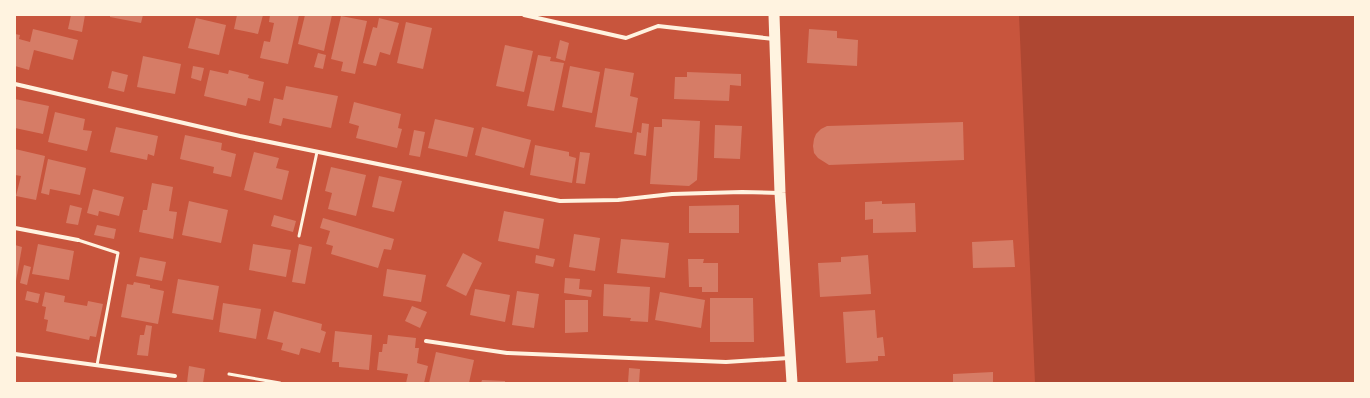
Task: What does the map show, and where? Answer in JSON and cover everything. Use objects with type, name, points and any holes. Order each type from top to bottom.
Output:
[{"type":"highway","points":[[774,15],[780,194],[792,383]]},
{"type":"street","points":[[524,15],[626,38],[658,26],[774,39]]},
{"type":"street","points":[[15,84],[240,136],[560,201],[618,200],[672,194],[742,192],[780,194]]},
{"type":"street","points":[[15,228],[78,240]]},
{"type":"street","points":[[426,341],[507,354],[726,362],[791,358]]},
{"type":"street","points":[[15,354],[175,376]]},
{"type":"lane","points":[[299,236],[317,152]]},
{"type":"lane","points":[[78,240],[118,253],[97,366]]},
{"type":"lane","points":[[229,374],[280,383]]},
{"type":"shaded area","points":[[1019,15],[1355,15],[1355,383],[1035,383]]},
{"type":"building","points":[[71,15],[85,15],[82,32],[68,29]]},
{"type":"building","points":[[110,15],[143,15],[141,23],[110,17]]},
{"type":"building","points":[[237,15],[263,15],[258,34],[234,29]]},
{"type":"building","points":[[270,15],[299,15],[288,64],[260,58],[264,41],[270,42],[274,23],[269,22]]},
{"type":"building","points":[[305,15],[332,15],[324,51],[298,44]]},
{"type":"building","points":[[341,16],[367,21],[355,74],[341,71],[343,62],[331,59]]},
{"type":"building","points":[[196,18],[226,25],[219,55],[188,48]]},
{"type":"building","points":[[379,18],[399,23],[390,55],[380,52],[376,66],[363,63],[373,27],[377,28]]},
{"type":"building","points":[[406,22],[432,28],[423,69],[397,63]]},
{"type":"building","points":[[33,29],[78,40],[73,60],[34,50],[29,70],[15,66],[15,34],[20,35],[19,39],[30,42]]},
{"type":"building","points":[[809,29],[837,31],[837,38],[858,40],[857,66],[807,63]]},
{"type":"building","points":[[560,40],[569,43],[565,61],[556,58]]},
{"type":"building","points":[[505,45],[533,51],[524,92],[496,86]]},
{"type":"building","points":[[318,53],[326,55],[323,69],[314,67]]},
{"type":"building","points":[[538,55],[551,57],[550,61],[564,63],[554,111],[527,106]]},
{"type":"building","points":[[143,56],[181,64],[175,94],[137,87]]},
{"type":"building","points":[[193,66],[204,68],[201,81],[191,78]]},
{"type":"building","points":[[570,66],[600,72],[592,113],[562,107]]},
{"type":"building","points":[[605,68],[634,73],[630,96],[638,98],[632,133],[595,127]]},
{"type":"building","points":[[210,70],[228,74],[229,70],[249,75],[248,78],[264,82],[260,101],[248,98],[246,106],[204,96]]},
{"type":"building","points":[[112,71],[128,75],[124,92],[108,88]]},
{"type":"building","points":[[687,72],[741,74],[741,86],[730,85],[729,101],[674,99],[675,77],[687,77]]},
{"type":"building","points":[[286,86],[338,96],[331,128],[283,118],[281,126],[269,123],[274,98],[283,100]]},
{"type":"building","points":[[15,99],[49,106],[43,134],[15,128]]},
{"type":"building","points":[[354,102],[401,114],[398,128],[402,129],[397,148],[356,138],[359,126],[349,123]]},
{"type":"building","points":[[55,112],[85,119],[83,130],[92,131],[87,151],[48,142]]},
{"type":"building","points":[[435,119],[474,128],[467,157],[428,148]]},
{"type":"building","points":[[662,119],[700,121],[697,180],[689,186],[650,184],[654,127],[662,127]]},
{"type":"building","points":[[963,122],[964,160],[829,165],[818,158],[814,153],[813,146],[816,134],[827,126]]},
{"type":"building","points":[[642,123],[649,124],[646,156],[634,154],[637,132],[641,133]]},
{"type":"building","points":[[715,125],[742,126],[740,159],[714,158]]},
{"type":"building","points":[[116,127],[158,136],[154,156],[148,154],[147,160],[110,152]]},
{"type":"building","points":[[482,127],[531,140],[524,168],[475,155]]},
{"type":"building","points":[[414,130],[425,132],[420,157],[409,155]]},
{"type":"building","points":[[185,135],[222,143],[221,150],[236,154],[231,177],[213,173],[214,167],[180,159]]},
{"type":"building","points":[[535,145],[569,152],[569,156],[576,158],[572,183],[530,175]]},
{"type":"building","points":[[15,149],[45,156],[36,200],[16,196],[21,176],[15,175]]},
{"type":"building","points":[[254,152],[279,158],[276,168],[289,171],[282,200],[244,190]]},
{"type":"building","points":[[580,152],[590,153],[585,184],[576,183]]},
{"type":"building","points":[[48,159],[86,168],[80,195],[50,189],[49,195],[41,193]]},
{"type":"building","points":[[331,167],[366,175],[356,216],[328,209],[332,193],[325,191]]},
{"type":"building","points":[[379,176],[402,181],[394,212],[372,207]]},
{"type":"building","points":[[152,183],[173,187],[169,211],[177,212],[173,239],[139,232],[143,210],[147,210]]},
{"type":"building","points":[[93,189],[124,197],[119,216],[99,211],[98,216],[87,213]]},
{"type":"building","points":[[189,201],[228,210],[221,243],[182,235]]},
{"type":"building","points":[[882,201],[882,204],[915,203],[916,232],[873,233],[873,219],[865,220],[865,202]]},
{"type":"building","points":[[70,205],[82,208],[78,225],[66,223]]},
{"type":"building","points":[[739,205],[739,233],[689,233],[689,206]]},
{"type":"building","points":[[504,211],[544,219],[539,249],[498,241]]},
{"type":"building","points":[[274,215],[296,221],[293,232],[271,226]]},
{"type":"building","points":[[323,218],[394,239],[391,250],[384,249],[378,268],[331,254],[333,246],[326,244],[330,231],[320,228]]},
{"type":"building","points":[[97,225],[116,229],[114,239],[94,235]]},
{"type":"building","points":[[574,234],[600,238],[595,271],[569,267]]},
{"type":"building","points":[[621,239],[669,243],[665,278],[617,273]]},
{"type":"building","points":[[1013,240],[1015,267],[973,268],[972,242]]},
{"type":"building","points":[[38,244],[74,251],[69,280],[32,274]]},
{"type":"building","points":[[253,244],[291,250],[286,277],[249,270]]},
{"type":"building","points":[[299,244],[312,247],[305,284],[292,282]]},
{"type":"building","points":[[15,245],[22,247],[16,281],[15,281]]},
{"type":"building","points":[[463,253],[482,263],[466,296],[446,286]]},
{"type":"building","points":[[536,255],[555,259],[553,267],[535,263]]},
{"type":"building","points":[[868,255],[871,294],[820,297],[818,263],[841,262],[841,257]]},
{"type":"building","points":[[140,257],[166,262],[162,281],[136,276]]},
{"type":"building","points":[[688,259],[704,259],[703,263],[718,263],[718,292],[702,292],[702,287],[689,287]]},
{"type":"building","points":[[24,265],[31,267],[27,285],[20,283]]},
{"type":"building","points":[[387,269],[426,275],[421,302],[383,296]]},
{"type":"building","points":[[565,278],[580,279],[579,289],[592,290],[591,297],[564,293]]},
{"type":"building","points":[[178,279],[219,286],[213,320],[172,313]]},
{"type":"building","points":[[134,282],[150,285],[150,288],[164,291],[158,324],[121,317],[127,284],[133,285]]},
{"type":"building","points":[[604,284],[650,287],[648,322],[630,321],[631,318],[603,316]]},
{"type":"building","points":[[475,289],[510,295],[505,322],[470,315]]},
{"type":"building","points":[[27,291],[40,294],[38,303],[25,300]]},
{"type":"building","points":[[517,291],[539,294],[534,328],[512,325]]},
{"type":"building","points":[[45,292],[65,296],[64,302],[87,306],[88,301],[103,304],[96,337],[90,336],[89,340],[46,331],[48,320],[44,319],[46,307],[42,306]]},
{"type":"building","points":[[660,292],[705,300],[701,328],[655,320]]},
{"type":"building","points":[[710,298],[753,298],[754,342],[710,342]]},
{"type":"building","points":[[565,300],[588,300],[588,332],[565,333]]},
{"type":"building","points":[[223,303],[261,309],[256,339],[219,332]]},
{"type":"building","points":[[412,306],[427,312],[420,328],[405,321]]},
{"type":"building","points":[[875,310],[877,338],[883,337],[885,356],[878,356],[878,361],[846,363],[843,312]]},
{"type":"building","points":[[274,311],[322,324],[321,330],[326,332],[320,353],[301,348],[299,355],[281,350],[283,343],[267,339]]},
{"type":"building","points":[[146,325],[152,326],[148,356],[137,355],[140,335],[144,335]]},
{"type":"building","points":[[335,331],[372,335],[369,370],[339,367],[339,362],[332,362]]},
{"type":"building","points":[[388,335],[416,338],[415,348],[419,348],[417,363],[428,366],[424,383],[406,383],[408,374],[377,370],[379,352],[382,352],[383,344],[387,344]]},
{"type":"building","points":[[436,352],[474,360],[469,383],[429,383]]},
{"type":"building","points":[[189,366],[205,369],[203,383],[187,383]]},
{"type":"building","points":[[629,368],[640,369],[639,383],[628,383]]},
{"type":"building","points":[[993,372],[993,383],[953,383],[953,374]]},
{"type":"building","points":[[482,380],[505,381],[505,383],[481,383]]}]
